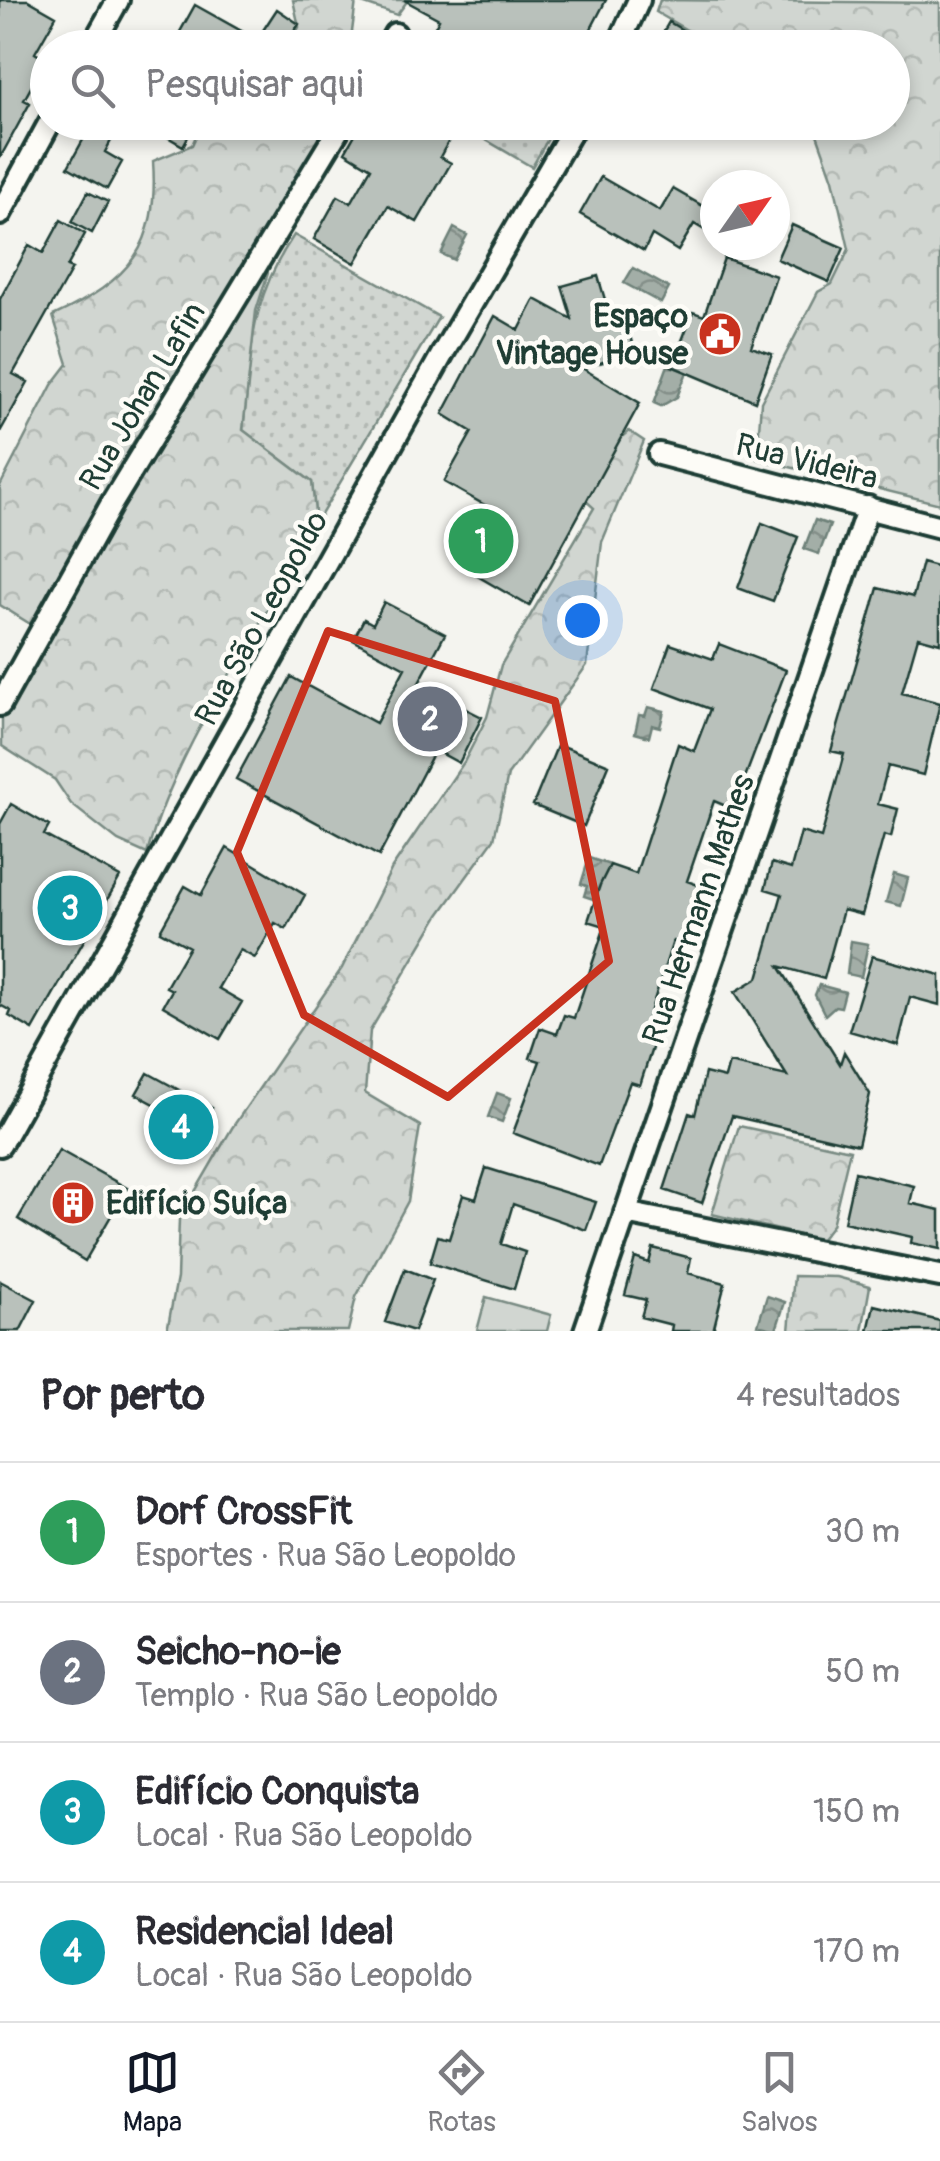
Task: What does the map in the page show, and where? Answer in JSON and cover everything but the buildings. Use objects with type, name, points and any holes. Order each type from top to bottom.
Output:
[{"type":"street","points":[[625,30],[639,0]]},
{"type":"street","points":[[98,30],[110,2]]},
{"type":"street","points":[[0,214],[40,140]]},
{"type":"street","name":"Rua Johan Lafin","points":[[0,705],[112,503],[332,140]]},
{"type":"street","name":"Rua São Leopoldo","points":[[0,1144],[443,352],[567,140]]},
{"type":"street","name":"Rua Videira","points":[[659,454],[940,527]]},
{"type":"street","name":"Rua Hermann Mathes","points":[[585,1331],[868,507]]},
{"type":"street","points":[[624,1213],[940,1276]]},
{"type":"highlighted area","points":[[328,631],[555,701],[609,961],[448,1097],[304,1015],[237,852]]},
{"type":"green space","points":[[293,0],[408,0],[397,15],[356,1],[352,30],[297,30]]},
{"type":"green space","points":[[660,0],[940,3],[940,504],[757,459],[761,402],[818,292],[832,284],[849,249],[833,179],[819,140],[910,140],[910,30],[687,30],[656,12]]},
{"type":"green space","points":[[194,140],[323,140],[258,246],[268,273],[256,311],[243,430],[312,482],[316,523],[200,726],[161,810],[147,854],[118,841],[71,804],[55,780],[2,746],[2,715],[46,634],[0,605],[0,486],[52,385],[68,364],[53,316],[102,289],[134,257],[151,216],[153,161],[192,145]]},
{"type":"green space","points":[[486,140],[547,140],[532,167]]},
{"type":"green space","points":[[294,235],[439,317],[316,523],[312,482],[243,430],[260,306]]},
{"type":"green space","points":[[629,431],[644,441],[602,542],[587,665],[508,775],[494,839],[439,915],[370,1031],[365,1093],[420,1126],[408,1201],[356,1297],[348,1331],[167,1331],[177,1278],[179,1219],[232,1128],[342,968],[392,868],[464,762],[487,717],[501,665],[594,508],[584,499],[618,440]]},
{"type":"green space","points":[[739,1126],[850,1150],[832,1225],[820,1240],[712,1214]]},
{"type":"green space","points":[[794,1276],[837,1277],[870,1286],[862,1331],[789,1331]]},
{"type":"green space","points":[[486,1297],[551,1315],[547,1331],[477,1331]]},
{"type":"water","points":[[454,228],[467,235],[454,260],[441,254]]},
{"type":"water","points":[[633,268],[669,288],[661,303],[624,283]]},
{"type":"water","points":[[668,365],[687,372],[677,397],[661,406],[654,403]]},
{"type":"water","points":[[815,520],[830,525],[819,554],[804,549]]},
{"type":"water","points":[[648,707],[664,711],[660,727],[652,725],[649,737],[635,733],[639,715],[645,716]]},
{"type":"water","points":[[589,858],[610,865],[593,899],[584,896],[587,886],[581,884]]},
{"type":"water","points":[[894,874],[908,878],[901,906],[886,902]]},
{"type":"water","points":[[851,941],[868,944],[861,977],[847,974]]},
{"type":"water","points":[[819,985],[845,992],[841,1007],[835,1006],[825,1015],[815,995]]},
{"type":"water","points":[[497,1093],[511,1098],[502,1122],[488,1117]]},
{"type":"water","points":[[767,1296],[785,1302],[776,1330],[758,1325]]},
{"type":"place","name":"Espaço Vintage House","points":[[720,334]]},
{"type":"place","name":"Dorf CrossFit","points":[[481,541]]},
{"type":"place","name":"Seicho-no-ie","points":[[430,719]]},
{"type":"place","name":"Edifício Conquista","points":[[70,908]]},
{"type":"place","name":"Residencial Ideal","points":[[181,1127]]},
{"type":"place","name":"Edifício Suíça","points":[[73,1203]]}]
